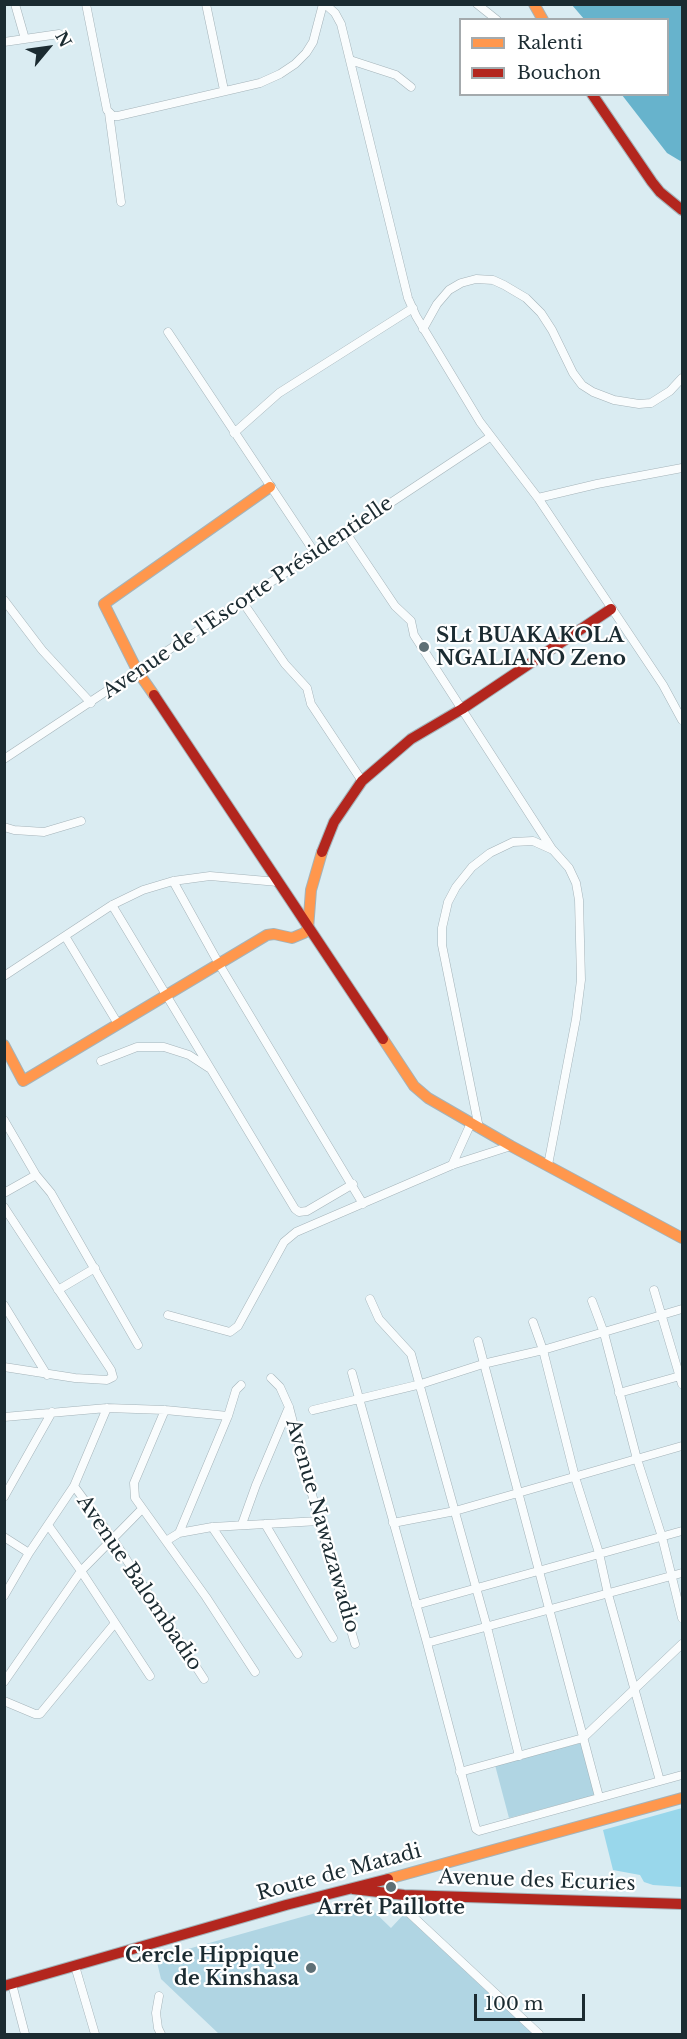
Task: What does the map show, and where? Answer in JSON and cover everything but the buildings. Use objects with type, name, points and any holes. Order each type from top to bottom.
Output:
[{"type":"street","points":[[15,4],[25,39]]},
{"type":"street","points":[[86,4],[110,113],[121,202]]},
{"type":"street","points":[[206,4],[224,90]]},
{"type":"street","points":[[110,113],[118,116],[269,80],[295,64],[306,53],[313,42],[324,4],[335,14],[341,24],[412,308],[490,437],[538,498],[610,609],[663,685],[682,720]]},
{"type":"street","points":[[477,4],[494,18]]},
{"type":"street","points":[[534,4],[542,18]]},
{"type":"street","points":[[4,42],[59,34]]},
{"type":"street","points":[[350,60],[396,75],[411,87]]},
{"type":"street","points":[[593,96],[652,182],[660,192],[682,210]]},
{"type":"street","points":[[423,329],[437,304],[449,290],[461,283],[476,279],[492,280],[526,298],[541,313],[573,373],[582,385],[593,392],[614,400],[639,404],[651,403],[670,391],[682,378]]},
{"type":"street","points":[[234,433],[279,393],[412,308]]},
{"type":"street","points":[[168,332],[315,553]]},
{"type":"street","name":"Avenue de l'Escorte Présidentielle","points":[[4,759],[490,437]]},
{"type":"street","points":[[538,498],[682,468]]},
{"type":"street","points":[[270,487],[104,604],[138,672],[414,1086],[428,1098],[475,1126],[682,1238]]},
{"type":"street","points":[[346,533],[395,606],[411,621],[414,635],[553,850],[570,868],[576,883],[579,900],[581,980],[576,1019],[548,1165]]},
{"type":"street","points":[[4,600],[42,650],[91,703]]},
{"type":"street","points":[[242,601],[285,664],[307,688],[310,705],[362,781]]},
{"type":"street","points":[[4,1046],[23,1081],[267,935],[274,934],[292,938],[304,933],[308,929],[311,890],[326,838],[362,781],[404,744],[462,709],[610,609]]},
{"type":"street","points":[[4,827],[44,832],[81,821]]},
{"type":"street","points":[[452,1165],[475,1126],[442,945],[442,928],[448,902],[456,887],[472,867],[490,853],[513,842],[533,841],[553,850]]},
{"type":"street","points":[[4,976],[112,905],[135,893],[173,881],[210,876],[278,882]]},
{"type":"street","points":[[173,881],[219,963],[363,1204]]},
{"type":"street","points":[[112,905],[298,1212],[307,1211],[352,1185]]},
{"type":"street","points":[[65,936],[118,1024]]},
{"type":"street","points":[[101,1061],[137,1047],[164,1047],[189,1055],[212,1070]]},
{"type":"street","points":[[4,1120],[36,1175],[51,1193],[138,1345]]},
{"type":"street","points":[[168,1315],[230,1332],[238,1326],[290,1236],[452,1165],[511,1146]]},
{"type":"street","points":[[4,1193],[36,1175]]},
{"type":"street","points":[[4,1207],[111,1370],[113,1377],[107,1380],[47,1375],[4,1367]]},
{"type":"street","points":[[58,1290],[95,1268]]},
{"type":"street","points":[[654,1290],[682,1384]]},
{"type":"street","points":[[370,1299],[379,1319],[411,1354],[421,1384],[477,1589],[519,1756]]},
{"type":"street","points":[[592,1301],[604,1333],[637,1459],[662,1537],[682,1618]]},
{"type":"street","points":[[4,1305],[47,1375]]},
{"type":"street","points":[[312,1410],[421,1384],[483,1364],[543,1350],[682,1309]]},
{"type":"street","points":[[533,1322],[543,1350],[575,1477],[600,1554],[634,1690],[660,1780]]},
{"type":"street","points":[[478,1341],[599,1797]]},
{"type":"street","points":[[352,1373],[478,1831],[682,1775]]},
{"type":"street","points":[[619,1393],[680,1376]]},
{"type":"street","name":"Avenue Nawazawadio","points":[[272,1378],[280,1387],[289,1407],[355,1644]]},
{"type":"street","points":[[179,1533],[228,1416],[236,1390],[241,1385]]},
{"type":"street","points":[[242,1524],[289,1407]]},
{"type":"street","points":[[4,1417],[107,1408],[165,1410],[228,1416]]},
{"type":"street","points":[[4,1596],[29,1553],[74,1486],[107,1408]]},
{"type":"street","points":[[165,1410],[134,1483],[133,1492],[141,1509],[166,1541],[255,1672]]},
{"type":"street","points":[[4,1497],[52,1412]]},
{"type":"street","points":[[393,1523],[455,1511],[682,1446]]},
{"type":"street","name":"Avenue Balombadio","points":[[74,1486],[113,1539],[204,1679]]},
{"type":"street","points":[[4,1682],[81,1571],[141,1509]]},
{"type":"street","points":[[166,1541],[179,1533],[212,1527],[319,1521]]},
{"type":"street","points":[[265,1524],[333,1638]]},
{"type":"street","points":[[48,1525],[150,1676]]},
{"type":"street","points":[[212,1527],[298,1654]]},
{"type":"street","points":[[416,1605],[682,1531]]},
{"type":"street","points":[[4,1537],[29,1553]]},
{"type":"street","points":[[427,1643],[682,1573]]},
{"type":"street","points":[[4,1701],[40,1714],[115,1623]]},
{"type":"street","points":[[460,1772],[583,1738],[682,1644]]},
{"type":"street","name":"Route de Matadi","points":[[8,1985],[347,1888],[682,1798]]},
{"type":"street","points":[[389,1877],[390,1893]]},
{"type":"street","name":"Avenue des Ecuries","points":[[347,1888],[404,1894],[682,1904]]},
{"type":"street","points":[[404,1894],[407,1911],[539,2034]]},
{"type":"street","points":[[75,1966],[95,2034]]},
{"type":"street","points":[[8,1985],[25,2034]]},
{"type":"street","points":[[159,1996],[156,2013],[161,2034]]},
{"type":"shaded area","points":[[572,5],[682,5],[682,162],[667,153],[623,96],[669,96],[669,18],[583,18]]},
{"type":"shaded area","points":[[581,1743],[595,1795],[509,1818],[495,1765]]},
{"type":"shaded area","points":[[682,1808],[682,1887],[653,1885],[644,1882],[640,1875],[613,1870],[603,1830]]},
{"type":"shaded area","name":"Cercle Hippique de Kinshasa","points":[[362,1900],[391,1928],[404,1914],[533,2034],[219,2034],[161,1979],[156,1958]]},
{"type":"traffic: slow","points":[[534,4],[542,18]]},
{"type":"traffic: slow","points":[[154,695],[138,672],[104,604],[270,487]]},
{"type":"traffic: slow","points":[[4,1045],[23,1081],[267,935],[274,934],[292,938],[304,933],[308,929],[311,890],[322,852]]},
{"type":"traffic: slow","points":[[383,1039],[414,1086],[428,1098],[511,1146],[682,1238]]},
{"type":"traffic: slow","points":[[388,1879],[682,1798]]},
{"type":"traffic: jam","points":[[593,96],[652,182],[660,192],[682,210]]},
{"type":"traffic: jam","points":[[322,852],[334,822],[362,781],[411,739],[462,709],[611,609]]},
{"type":"traffic: jam","points":[[154,695],[383,1039]]},
{"type":"traffic: jam","points":[[4,1986],[286,1905],[388,1879]]},
{"type":"traffic: jam","points":[[353,1889],[404,1895],[682,1904]]},
{"type":"place","name":"SLt BUAKAKOLA NGALIANO Zeno","points":[[424,647]]},
{"type":"place","name":"Arrêt Paillotte","points":[[391,1887]]},
{"type":"place","name":"Cercle Hippique de Kinshasa","points":[[311,1968]]}]
